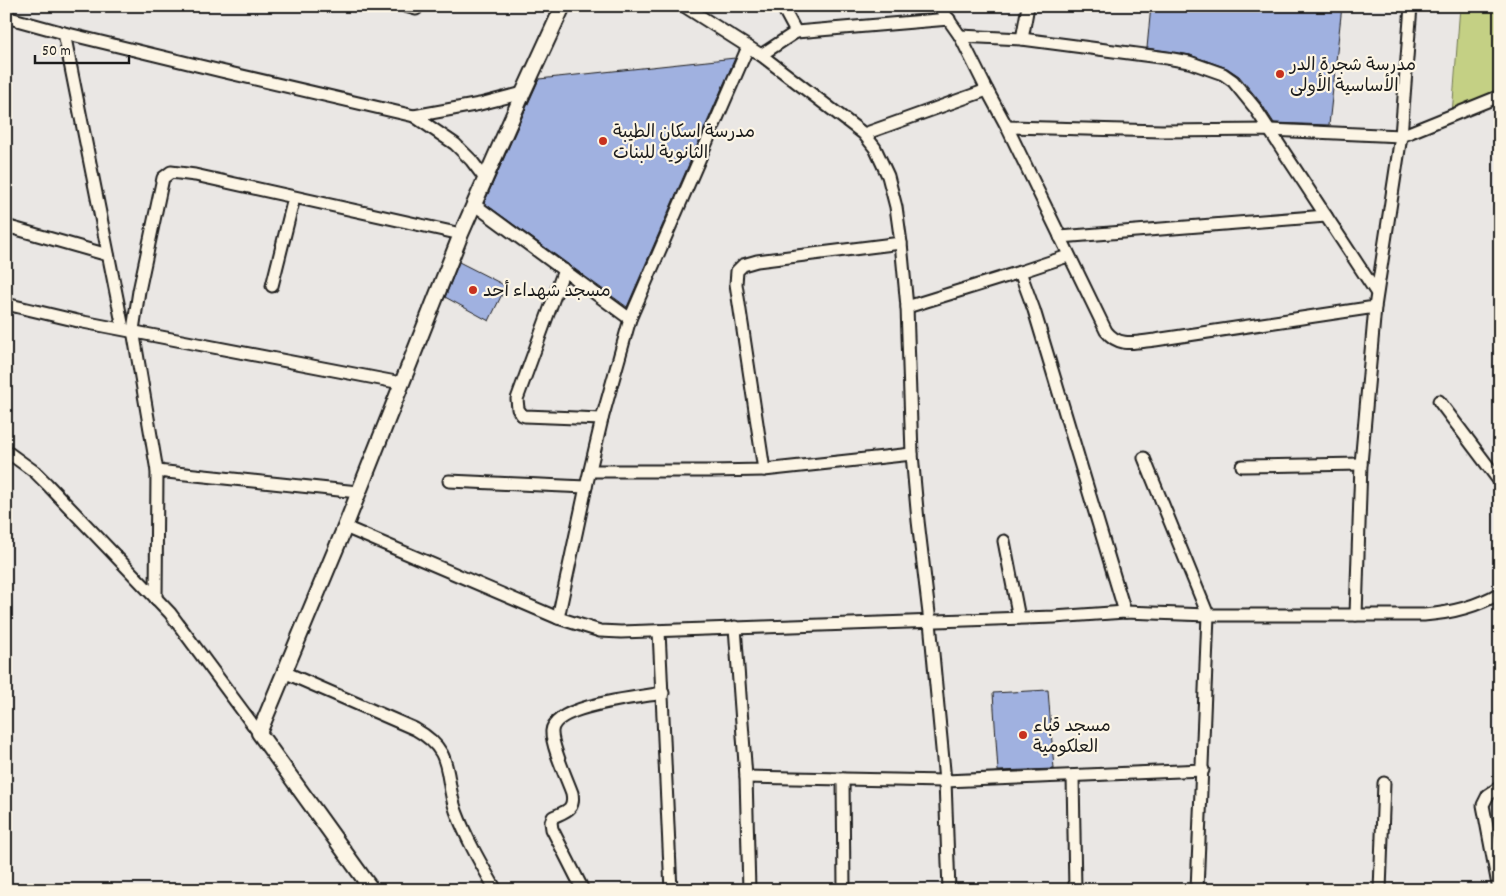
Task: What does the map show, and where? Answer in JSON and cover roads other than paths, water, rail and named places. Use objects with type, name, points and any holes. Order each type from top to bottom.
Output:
[{"type":"street","points":[[259,733],[345,527],[461,234],[486,180],[522,93],[563,6]]},
{"type":"street","points":[[684,6],[761,55],[864,134],[875,148],[888,176],[896,207],[907,307],[912,454],[945,781],[949,890]]},
{"type":"street","points":[[782,6],[796,32]]},
{"type":"street","points":[[939,6],[960,36],[1008,127],[1068,256],[1106,331],[1115,341],[1124,343],[1155,340],[1375,307]]},
{"type":"street","points":[[1022,39],[1028,6]]},
{"type":"street","points":[[1356,614],[1361,464],[1376,292],[1401,136],[1411,6]]},
{"type":"street","points":[[6,16],[64,33],[414,116],[455,144],[471,160],[486,180]]},
{"type":"street","points":[[761,55],[796,32],[949,19]]},
{"type":"street","points":[[64,33],[108,255],[128,329],[157,471],[156,599]]},
{"type":"street","points":[[960,36],[1022,39],[1167,58],[1208,68],[1223,74],[1233,81],[1247,97],[1376,292]]},
{"type":"street","points":[[558,618],[602,419],[630,320],[748,48]]},
{"type":"street","points":[[864,134],[987,90]]},
{"type":"street","points":[[414,116],[480,104],[522,93]]},
{"type":"street","points":[[1008,127],[1162,131],[1270,130],[1401,136],[1500,96]]},
{"type":"street","points":[[128,329],[139,291],[160,186],[167,174],[178,172],[195,175],[461,234]]},
{"type":"street","points":[[272,286],[294,198]]},
{"type":"street","points":[[475,205],[630,320]]},
{"type":"street","points":[[1060,237],[1326,216]]},
{"type":"street","points":[[6,226],[108,255]]},
{"type":"street","points":[[764,470],[736,284],[737,271],[743,265],[757,261],[901,243]]},
{"type":"street","points":[[907,307],[1068,256]]},
{"type":"street","points":[[564,270],[517,399],[518,409],[525,416],[602,419]]},
{"type":"street","points":[[1020,272],[1034,310],[1125,612]]},
{"type":"street","points":[[6,304],[78,321],[128,329],[401,383]]},
{"type":"street","points":[[1439,401],[1500,482]]},
{"type":"street","points":[[6,451],[42,478],[180,626],[372,890]]},
{"type":"street","points":[[590,471],[711,472],[764,470],[834,464],[912,454]]},
{"type":"street","points":[[1144,458],[1208,615],[1197,890]]},
{"type":"street","points":[[1242,466],[1361,464]]},
{"type":"street","points":[[157,471],[358,492]]},
{"type":"street","points":[[449,481],[586,487]]},
{"type":"street","points":[[345,527],[558,618],[600,631],[659,631],[930,622],[1125,612],[1208,615],[1424,615],[1446,613],[1481,602],[1500,593]]},
{"type":"street","points":[[1004,541],[1020,618]]},
{"type":"street","points":[[735,627],[746,777],[749,890]]},
{"type":"street","points":[[659,631],[671,890]]},
{"type":"street","points":[[284,672],[415,729],[429,737],[436,744],[445,759],[456,810],[496,890]]},
{"type":"street","points":[[583,890],[552,829],[551,822],[553,817],[572,806],[572,793],[554,743],[553,725],[558,719],[571,712],[606,703],[663,693]]},
{"type":"street","points":[[746,777],[945,781],[1202,770]]},
{"type":"street","points":[[1073,776],[1075,890]]},
{"type":"street","points":[[843,779],[844,890]]},
{"type":"street","points":[[1380,890],[1384,784]]},
{"type":"street","points":[[1499,890],[1483,805],[1488,795],[1500,787]]},
{"type":"place","name":"مدرسة شجرة الدر الأساسية الأولى","points":[[1280,74]]},
{"type":"place","name":"مدرسة اسكان الطيبة الثانوية للبنات","points":[[603,141]]},
{"type":"place","name":"مسجد شهداء أحد","points":[[473,290]]},
{"type":"place","name":"مسجد قباء العلكومية","points":[[1023,735]]}]
